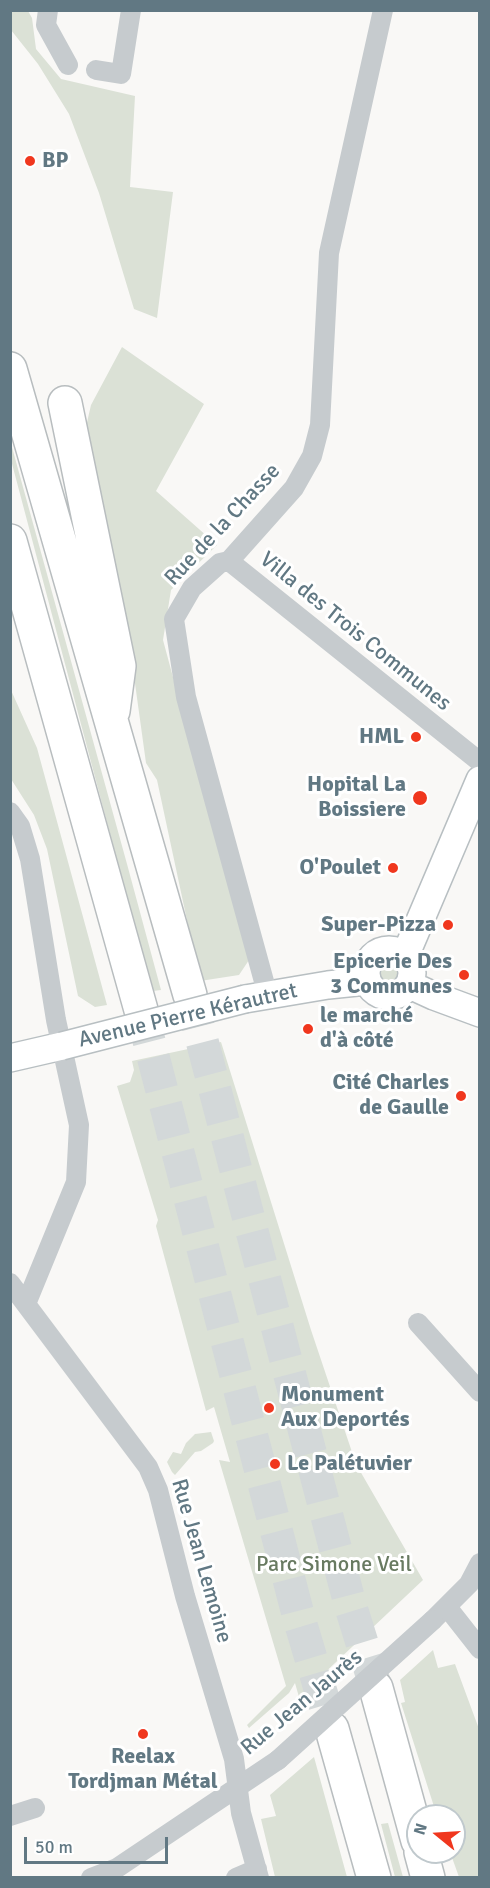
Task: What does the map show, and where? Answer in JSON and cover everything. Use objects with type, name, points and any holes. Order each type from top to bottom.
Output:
[{"type":"highway","points":[[10,369],[190,995]]},
{"type":"highway","points":[[65,403],[119,666],[111,725]]},
{"type":"highway","points":[[10,541],[141,1010]]},
{"type":"highway","points":[[376,1688],[408,1804]]},
{"type":"highway","points":[[332,1729],[374,1878]]},
{"type":"main road","points":[[405,956],[480,780]]},
{"type":"main road","points":[[387,950],[397,951],[405,956],[412,969],[410,985],[402,993],[392,997],[382,996],[373,990],[367,981],[366,970],[377,953],[387,950]]},
{"type":"main road","name":"Avenue Pierre Kérautret","points":[[10,1059],[257,998],[328,985],[367,981]]},
{"type":"main road","points":[[410,985],[480,1014]]},
{"type":"street","points":[[48,10],[46,25],[68,64]]},
{"type":"street","points":[[96,70],[121,74],[131,10]]},
{"type":"street","name":"Rue de la Chasse","points":[[257,998],[186,697],[174,619],[192,588],[220,563],[229,561],[294,488],[312,456],[320,425],[329,253],[383,10]]},
{"type":"street","name":"Villa des Trois Communes","points":[[229,561],[480,762]]},
{"type":"street","points":[[10,812],[20,826],[30,859],[62,1046],[79,1125],[76,1182],[26,1304]]},
{"type":"street","name":"Rue Jean Lemoine","points":[[10,1283],[148,1467],[158,1490],[185,1596],[234,1759],[241,1814],[258,1873]]},
{"type":"street","points":[[418,1323],[480,1392]]},
{"type":"street","name":"Rue Jean Jaurès","points":[[91,1878],[117,1868],[278,1760],[474,1582],[480,1563]]},
{"type":"street","points":[[447,1607],[480,1649]]},
{"type":"street","points":[[10,1816],[35,1808]]},
{"type":"street","points":[[236,1878],[258,1873]]},
{"type":"green space","points":[[11,10],[28,11],[32,18],[36,49],[61,79],[135,96],[130,187],[173,192],[157,318],[134,309],[99,193],[69,114],[38,64],[11,30]]},
{"type":"green space","points":[[122,347],[204,404],[156,491],[217,545],[171,590],[163,640],[249,960],[239,975],[200,981],[157,780],[146,763],[133,669],[82,444],[91,405]]},
{"type":"green space","points":[[10,440],[161,990],[153,991],[122,879],[11,460]]},
{"type":"green space","points":[[10,688],[37,748],[107,1005],[95,1007],[78,996],[47,849],[34,815],[11,779]]},
{"type":"green space","points":[[389,964],[397,967],[400,975],[397,983],[389,986],[381,983],[378,975],[381,967]]},
{"type":"green space","name":"Parc Simone Veil","points":[[221,1042],[311,1330],[356,1464],[423,1580],[299,1697],[295,1683],[289,1693],[249,1728],[247,1725],[286,1686],[219,1460],[230,1462],[214,1407],[206,1411],[156,1226],[158,1220],[117,1086],[130,1082],[134,1070],[132,1061]]},
{"type":"green space","points":[[211,1432],[213,1443],[195,1452],[175,1475],[167,1462],[173,1452],[181,1454],[186,1443],[195,1434]]},
{"type":"green space","points":[[433,1650],[438,1668],[455,1664],[479,1729],[479,1877],[459,1877],[454,1864],[466,1864],[466,1804],[433,1804],[401,1703],[405,1702],[400,1680]]},
{"type":"green space","points":[[314,1757],[347,1877],[275,1877],[261,1819],[276,1816],[270,1795]]},
{"type":"green space","points":[[388,1823],[403,1877],[395,1877],[381,1824]]},
{"type":"tunnel","points":[[190,995],[350,1604],[376,1688]]},
{"type":"tunnel","points":[[141,1010],[299,1618],[332,1729]]},
{"type":"place","name":"BP","points":[[30,161]]},
{"type":"place","name":"HML","points":[[416,737]]},
{"type":"place","name":"Hopital La Boissiere","points":[[420,798]]},
{"type":"place","name":"O'Poulet","points":[[393,868]]},
{"type":"place","name":"Super-Pizza","points":[[448,925]]},
{"type":"place","name":"Epicerie Des 3 Communes","points":[[464,975]]},
{"type":"place","name":"le marché d'à côté","points":[[308,1029]]},
{"type":"place","name":"Cité Charles de Gaulle","points":[[461,1096]]},
{"type":"place","name":"Monument Aux Deportés","points":[[269,1408]]},
{"type":"place","name":"Le Palétuvier","points":[[275,1464]]},
{"type":"place","name":"Reelax Tordjman Métal","points":[[143,1734]]}]
